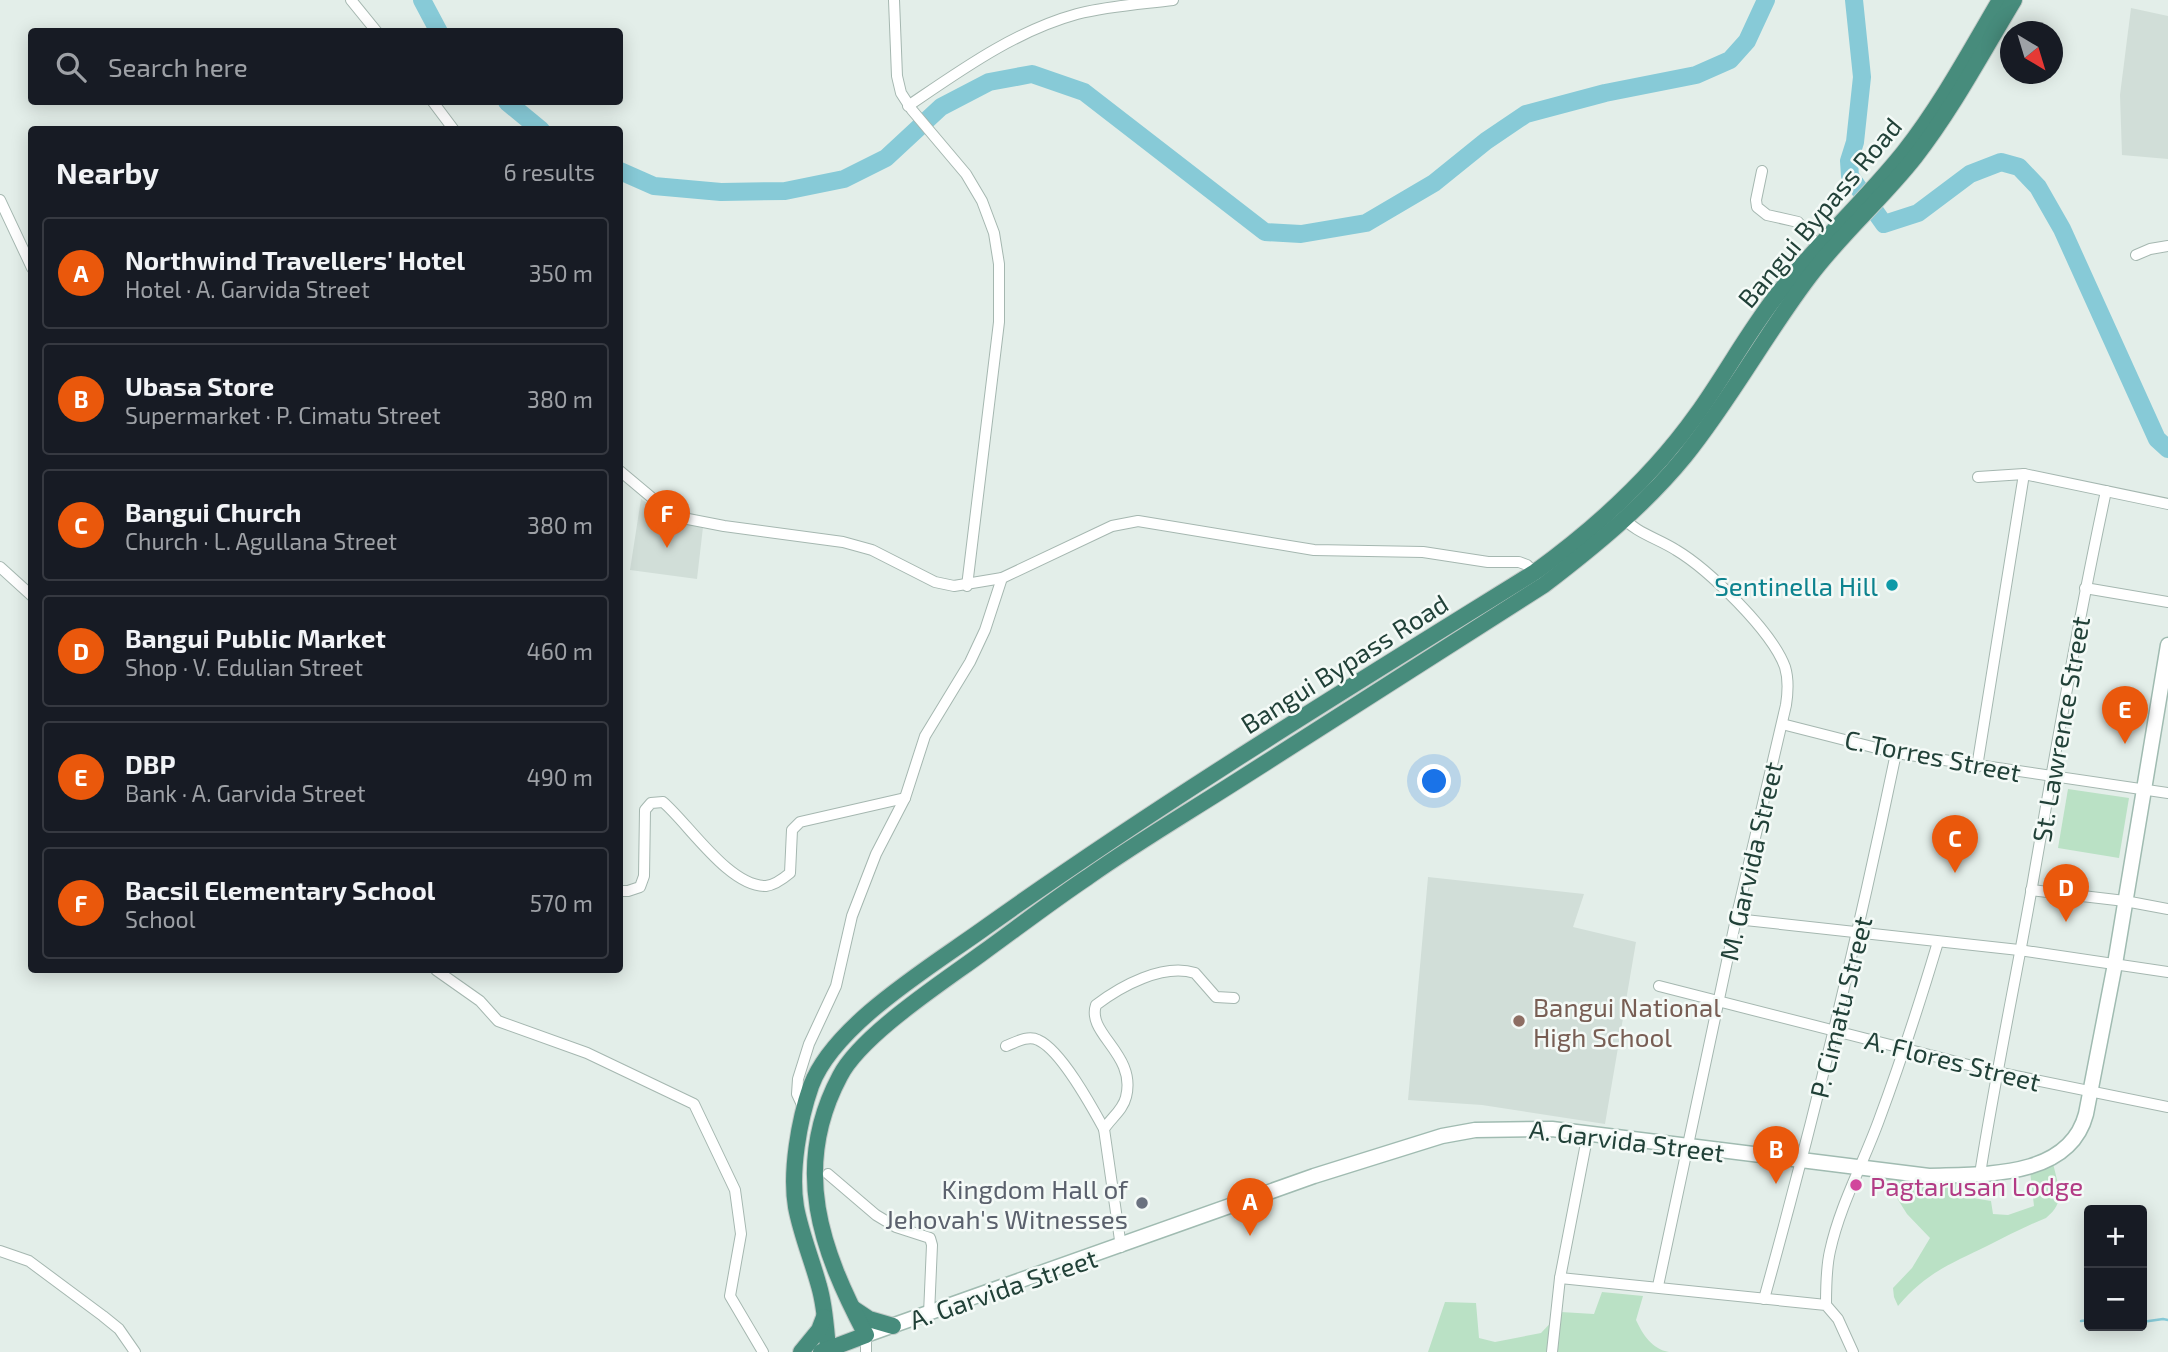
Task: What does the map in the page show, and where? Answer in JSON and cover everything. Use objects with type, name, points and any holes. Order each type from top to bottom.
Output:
[{"type":"highway","name":"Bangui Bypass Road","points":[[1885,183],[2000,0]]},
{"type":"highway","name":"Bangui Bypass Road","points":[[866,1344],[837,1279],[815,1203],[813,1178],[823,1119],[841,1073],[853,1058],[877,1034],[938,985],[1089,875],[1540,578],[1566,549],[1619,514],[1697,414],[1775,298],[1885,183],[1914,158],[1954,101],[2014,0]]},
{"type":"highway","name":"Bangui Bypass Road","points":[[825,1351],[821,1292],[796,1207],[794,1180],[804,1110],[811,1086],[821,1065],[839,1040],[920,975],[1077,862],[1151,813],[1540,578]]},
{"type":"highway","points":[[808,1250],[827,1244]]},
{"type":"highway","points":[[851,1306],[869,1319],[893,1326]]},
{"type":"highway","points":[[801,1352],[818,1330],[824,1315]]},
{"type":"highway","points":[[825,1351],[866,1344]]},
{"type":"main road","name":"A. Garvida Street","points":[[866,1344],[893,1326],[1121,1247],[1314,1176],[1442,1136],[1475,1130],[1528,1127],[1588,1133],[1929,1176],[1980,1174],[2027,1167],[2059,1154],[2079,1133],[2090,1093],[2115,964],[2168,645]]},
{"type":"street","points":[[351,0],[374,28]]},
{"type":"street","points":[[894,0],[897,76],[901,93],[910,108],[966,174],[982,201],[994,233],[999,264],[999,322],[967,586]]},
{"type":"street","points":[[910,108],[970,64],[1011,40],[1046,24],[1105,9],[1173,0]]},
{"type":"street","points":[[435,105],[451,126]]},
{"type":"street","points":[[1762,172],[1757,207],[1767,215],[1798,222],[1822,251]]},
{"type":"street","points":[[0,200],[28,260]]},
{"type":"street","points":[[2137,255],[2150,249],[2168,246]]},
{"type":"street","points":[[623,474],[663,507],[688,519],[843,542],[883,555],[935,582],[954,586],[967,586],[1002,578],[1112,526],[1138,521],[1314,550],[1423,552],[1488,562],[1519,562],[1540,578]]},
{"type":"street","points":[[1978,767],[2024,474]]},
{"type":"street","points":[[1978,477],[2024,474],[2168,504]]},
{"type":"street","name":"St. Lawrence Street","points":[[1980,1174],[2050,776],[2106,491]]},
{"type":"street","name":"M. Garvida Street","points":[[1619,514],[1632,527],[1677,550],[1696,564],[1746,613],[1765,634],[1779,656],[1787,674],[1788,688],[1658,1286]]},
{"type":"street","points":[[0,567],[28,592]]},
{"type":"street","points":[[804,1110],[797,1087],[802,1064],[836,986],[852,916],[876,853],[905,798],[925,736],[970,662],[985,630],[1002,578]]},
{"type":"street","points":[[2085,588],[2168,602]]},
{"type":"street","name":"C. Torres Street","points":[[1782,724],[1896,753],[2168,793]]},
{"type":"street","name":"P. Cimatu Street","points":[[1764,1299],[1802,1161],[1859,933],[1896,753]]},
{"type":"street","points":[[623,891],[640,887],[645,876],[645,810],[651,803],[663,802],[674,811],[704,848],[736,874],[767,886],[790,873],[792,830],[800,822],[905,798]]},
{"type":"street","points":[[2031,890],[2168,909]]},
{"type":"street","points":[[1736,919],[2019,950],[2168,972]]},
{"type":"street","points":[[1826,1305],[1829,1252],[1848,1192],[1861,1168],[1905,1050],[1938,942]]},
{"type":"street","points":[[1104,1129],[1125,1100],[1129,1082],[1124,1064],[1102,1034],[1095,1017],[1096,1005],[1128,983],[1172,971],[1191,971],[1201,978],[1216,997],[1234,998]]},
{"type":"street","points":[[440,973],[480,1001],[498,1021],[587,1054],[694,1104],[735,1190],[741,1234],[730,1296],[763,1352]]},
{"type":"street","name":"A. Flores Street","points":[[1659,986],[1996,1072],[2168,1107]]},
{"type":"street","points":[[1006,1046],[1032,1038],[1040,1040],[1057,1057],[1085,1094],[1104,1129],[1121,1247]]},
{"type":"street","points":[[1552,1352],[1560,1278],[1588,1133]]},
{"type":"street","points":[[828,1174],[876,1215],[895,1227],[930,1238],[929,1314]]},
{"type":"street","points":[[0,1251],[29,1261],[103,1316],[119,1329],[135,1352]]},
{"type":"street","points":[[1560,1278],[1826,1305],[1838,1318],[1853,1352]]},
{"type":"shaded area","points":[[2131,8],[2168,16],[2168,159],[2122,155],[2120,95]]},
{"type":"shaded area","points":[[641,499],[675,521],[703,527],[697,579],[630,570]]},
{"type":"shaded area","name":"Bangui National High School","points":[[1428,877],[1584,894],[1573,927],[1636,942],[1605,1124],[1482,1105],[1408,1100]]},
{"type":"green space","points":[[2068,789],[2129,798],[2119,858],[2058,848]]},
{"type":"green space","points":[[2053,1163],[2059,1186],[2059,1199],[2053,1212],[2046,1218],[1939,1270],[1898,1306],[1893,1288],[1912,1268],[1930,1238],[1907,1214],[1883,1176],[1957,1181],[1955,1195],[1991,1201],[1993,1214],[2008,1215],[2034,1206],[2030,1171]]},
{"type":"green space","points":[[1602,1292],[1643,1296],[1636,1320],[1649,1340],[1658,1348],[1669,1352],[1428,1352],[1445,1302],[1476,1303],[1479,1338],[1495,1342],[1541,1333],[1561,1312],[1594,1314]]},
{"type":"waterway","points":[[422,0],[437,28]]},
{"type":"waterway","points":[[623,172],[654,186],[721,192],[785,191],[844,179],[886,158],[941,107],[989,82],[1032,74],[1084,92],[1265,232],[1301,234],[1366,223],[1434,183],[1486,141],[1526,114],[1605,93],[1696,75],[1730,60],[1747,41],[1766,0]]},
{"type":"waterway","points":[[1854,0],[1862,77],[1855,142],[1849,161],[1850,176],[1884,224],[1918,213],[1970,174],[2001,162],[2019,167],[2038,187],[2062,229],[2157,439],[2168,449]]},
{"type":"waterway","points":[[511,105],[536,126]]},
{"type":"waterway","points":[[2147,1321],[2168,1320]]},
{"type":"place","name":"Bacsil Elementary School","points":[[667,548]]},
{"type":"place","name":"Sentinella Hill","points":[[1892,585]]},
{"type":"place","name":"DBP","points":[[2125,744]]},
{"type":"place","name":"Bangui Church","points":[[1955,873]]},
{"type":"place","name":"Bangui Public Market","points":[[2066,922]]},
{"type":"place","name":"Bangui National High School","points":[[1519,1021]]},
{"type":"place","name":"Ubasa Store","points":[[1776,1184]]},
{"type":"place","name":"Pagtarusan Lodge","points":[[1856,1185]]},
{"type":"place","name":"Kingdom Hall of Jehovah's Witnesses","points":[[1142,1203]]},
{"type":"place","name":"Northwind Travellers' Hotel","points":[[1250,1236]]}]
